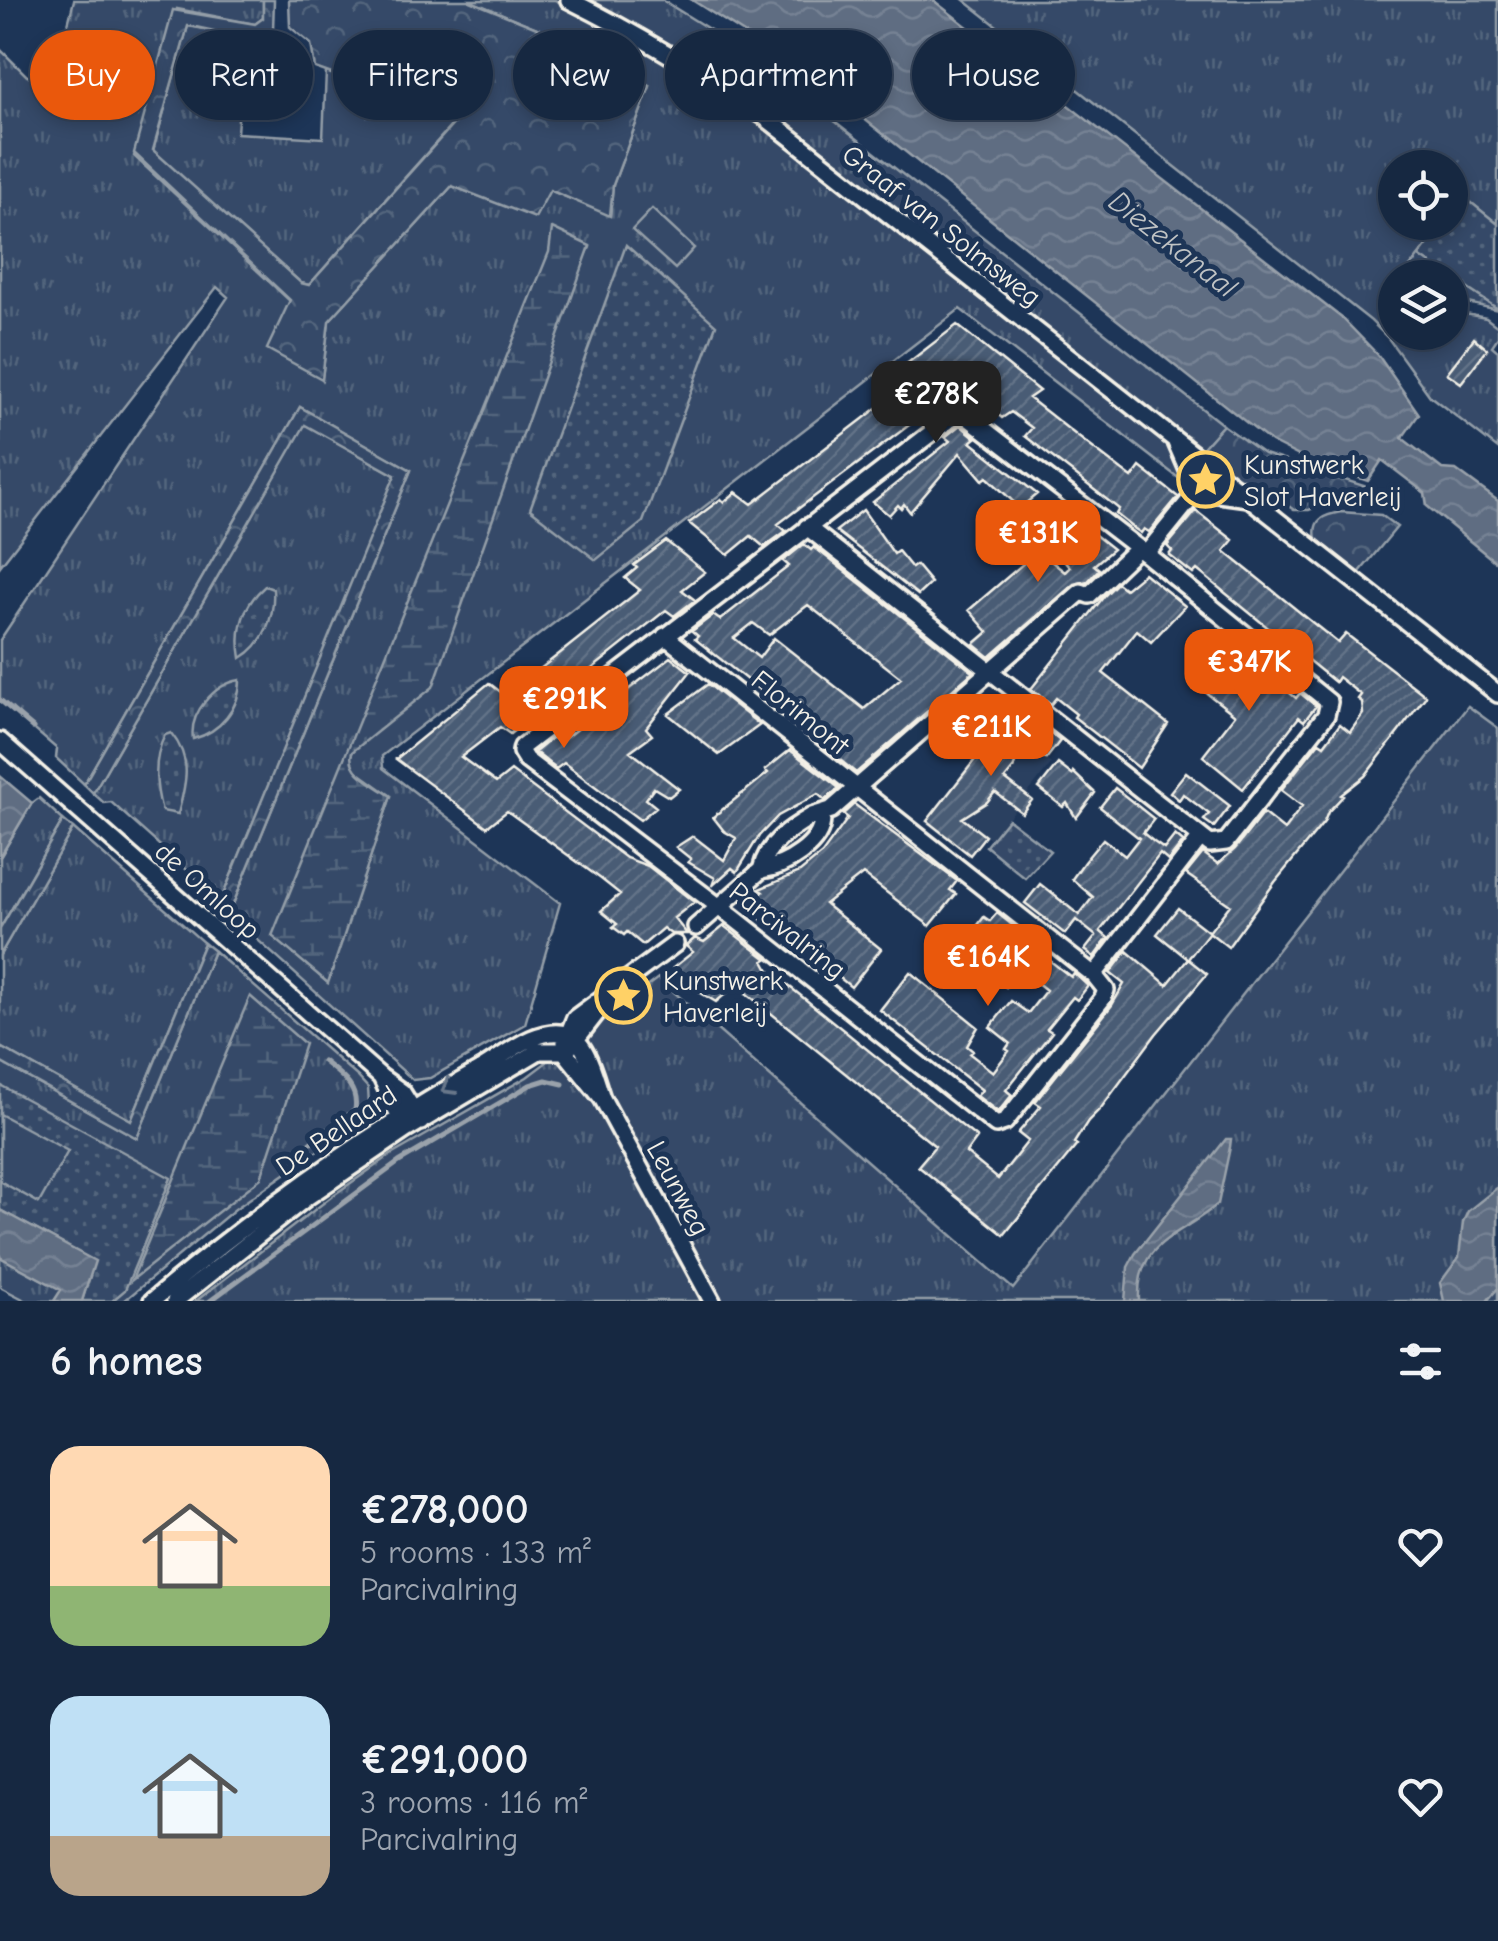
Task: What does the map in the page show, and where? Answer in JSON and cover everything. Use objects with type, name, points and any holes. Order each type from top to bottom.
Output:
[{"type":"street","name":"Graaf van Solmsweg","points":[[570,0],[634,32],[765,117],[1498,694]]},
{"type":"street","name":"Parcivalring","points":[[1094,975],[1106,990],[1104,998],[1006,1122],[996,1125],[526,760],[522,747],[960,412],[1142,551],[1329,702],[1326,715],[1226,842],[1210,844],[1201,837]]},
{"type":"street","name":"Graaf van Solmsweg","points":[[1174,438],[1197,491]]},
{"type":"street","points":[[761,870],[775,842],[812,816],[832,810],[852,785],[987,670],[1082,592],[1089,595],[1142,551],[1197,491],[1252,499]]},
{"type":"street","points":[[808,527],[1201,837],[1094,975]]},
{"type":"street","name":"Florimont","points":[[665,636],[1094,975]]},
{"type":"street","name":"de Omloop","points":[[0,741],[381,1077],[397,1086],[409,1119]]},
{"type":"street","points":[[696,927],[761,870],[792,858],[811,843],[822,828],[822,819],[812,816]]},
{"type":"street","points":[[564,1051],[572,1037],[575,1018],[676,944]]},
{"type":"street","name":"De Bellaard","points":[[152,1301],[300,1184],[537,1036],[572,1037]]},
{"type":"street","name":"Leunweg","points":[[572,1037],[712,1301]]},
{"type":"street","name":"De Bellaard","points":[[175,1301],[409,1119],[539,1051],[564,1051]]},
{"type":"street","name":"Leunweg","points":[[564,1051],[602,1098]]},
{"type":"shaded area","points":[[1017,703],[1062,740],[1046,760],[1051,764],[991,840],[986,836],[970,856],[924,822]]},
{"type":"green space","points":[[74,0],[263,0],[263,18],[255,24],[177,9],[155,84],[155,30],[67,30]]},
{"type":"green space","points":[[263,0],[274,0],[273,30],[188,26],[187,30],[175,30],[175,72],[153,150],[301,283],[309,285],[457,120],[493,120],[493,30],[333,30],[333,74],[315,68],[313,30],[290,27],[289,0],[468,0],[542,30],[513,30],[513,120],[637,120],[613,185],[610,216],[550,190],[535,218],[452,186],[329,321],[322,379],[267,349],[290,300],[134,153],[143,120],[155,120],[155,76],[173,10],[255,24],[263,18]]},
{"type":"green space","points":[[468,0],[555,0],[616,30],[542,30]]},
{"type":"green space","points":[[586,0],[662,0],[710,30],[665,30],[665,46],[645,34],[645,30],[638,30]]},
{"type":"green space","points":[[964,0],[1498,0],[1498,224],[1468,200],[1468,150],[1378,150],[1378,240],[1431,240],[1415,260],[1378,260],[1378,328],[1075,88],[1075,30],[1002,30]]},
{"type":"green space","points":[[645,47],[665,59],[665,120],[757,120],[1167,440],[1185,483],[960,309],[382,756],[383,768],[560,903],[525,1024],[430,1078],[413,1080],[229,914],[411,470],[300,407],[84,784],[56,758],[57,749],[0,700],[0,640],[228,297],[217,287],[0,566],[0,49],[27,76],[30,120],[145,120],[134,156],[290,301],[322,378],[329,321],[452,186],[535,217],[549,190],[610,215],[613,185],[637,120],[645,120],[645,99],[650,86],[645,83]],"holes":[[[553,229],[590,247],[349,760],[352,768],[391,796],[327,982],[273,936],[550,252]]]},
{"type":"green space","points":[[175,72],[175,120],[238,120],[237,133],[323,138],[326,72],[333,74],[333,120],[456,120],[309,285],[301,283],[153,151]]},
{"type":"green space","points":[[777,120],[833,120],[1223,425],[1199,452]]},
{"type":"green space","points":[[1468,200],[1498,224],[1498,309],[1468,289],[1468,260],[1425,260],[1419,256],[1431,240],[1468,240]]},
{"type":"green space","points":[[652,209],[694,248],[675,269],[632,230]]},
{"type":"green space","points":[[552,228],[590,246],[433,687],[352,752],[353,766],[358,772],[391,796],[328,983],[272,936],[549,252]]},
{"type":"green space","points":[[626,245],[716,325],[643,522],[596,560],[530,509]]},
{"type":"green space","points":[[1468,289],[1498,309],[1468,303]]},
{"type":"green space","points":[[1468,314],[1486,318],[1498,327],[1498,337],[1492,346],[1498,351],[1498,449],[1430,396],[1397,350],[1468,350]]},
{"type":"green space","points":[[300,407],[411,470],[229,914],[219,905],[395,475],[305,425],[93,793],[84,784]]},
{"type":"green space","points":[[305,424],[396,476],[219,905],[198,886],[195,877],[111,802],[104,803],[93,793]]},
{"type":"green space","points":[[1223,425],[1264,454],[1364,486],[1353,499],[1294,510],[1199,452]]},
{"type":"green space","points":[[1341,512],[1381,515],[1397,527],[1359,573],[1316,539],[1321,519]]},
{"type":"green space","points":[[265,586],[273,589],[270,619],[262,637],[241,658],[243,619],[251,601]]},
{"type":"green space","points":[[240,680],[227,717],[212,731],[193,739],[195,719],[205,701],[221,687]]},
{"type":"green space","points":[[1468,706],[1498,728],[1498,1301],[196,1301],[335,1194],[391,1155],[527,1077],[658,978],[1013,1289]]},
{"type":"green space","points":[[171,733],[185,762],[178,814],[162,811],[157,782],[161,744],[165,735]]},
{"type":"green space","points":[[39,798],[63,820],[0,929],[0,857],[32,803]]},
{"type":"green space","points":[[1008,819],[1050,851],[1025,878],[986,846]]},
{"type":"green space","points":[[63,820],[73,828],[0,955],[0,929]]},
{"type":"green space","points":[[73,828],[204,943],[131,1120],[0,1047],[0,955]]},
{"type":"green space","points":[[204,943],[214,951],[137,1138],[0,1062],[0,1047],[131,1120]]},
{"type":"green space","points":[[214,951],[358,1077],[368,1088],[369,1105],[362,1120],[235,1209],[124,1301],[82,1301],[94,1261],[0,1210],[0,1062],[137,1138]]},
{"type":"green space","points":[[250,996],[305,1044],[261,1178],[132,1280]]},
{"type":"green space","points":[[0,1085],[171,1178],[125,1290],[112,1301],[82,1301],[94,1261],[0,1210]]},
{"type":"green space","points":[[0,1114],[68,1151],[39,1203],[0,1181]]},
{"type":"green space","points":[[0,1257],[62,1290],[54,1301],[27,1301],[0,1287]]},
{"type":"water","name":"Diezekanaal","points":[[692,0],[933,0],[972,30],[912,30],[912,120],[1075,120],[1075,110],[1343,319],[1378,355],[1419,414],[1402,438],[1442,469],[1456,470],[1498,501],[1498,564],[1427,506],[1425,493],[1382,460],[1368,481],[1309,461],[1271,442],[865,120],[892,120],[892,30],[739,30]]},
{"type":"water","points":[[0,776],[32,803],[0,857]]},
{"type":"water","points":[[1226,1139],[1231,1139],[1218,1204],[1152,1253],[1140,1281],[1139,1301],[1125,1301],[1128,1267],[1135,1254]]},
{"type":"water","points":[[1498,1187],[1498,1288],[1487,1301],[1444,1301],[1440,1283],[1459,1257],[1468,1211]]},
{"type":"water","points":[[0,1210],[95,1261],[82,1301],[54,1301],[61,1290],[0,1257]]},
{"type":"building","points":[[957,325],[1039,391],[1029,398],[1081,439],[1132,478],[1140,467],[1178,497],[1149,532],[1135,529],[1116,514],[1119,509],[1025,436],[1032,428],[1011,412],[1002,418],[986,405],[991,401],[967,382],[955,383],[950,379],[927,397],[937,404],[778,524],[786,531],[764,547],[751,536],[728,555],[689,523],[736,492],[752,504],[893,396],[879,385]]},
{"type":"building","points":[[1474,338],[1487,349],[1461,383],[1447,373]]},
{"type":"building","points":[[960,425],[976,438],[971,442],[1037,494],[1020,508],[987,477],[983,480],[960,453],[910,512],[904,504],[889,515],[873,502],[950,441],[945,437]]},
{"type":"building","points":[[863,510],[894,554],[898,551],[912,568],[916,565],[931,583],[918,595],[836,531]]},
{"type":"building","points":[[1196,511],[1233,540],[1224,551],[1318,627],[1338,643],[1346,634],[1426,696],[1365,776],[1341,795],[1228,947],[1209,932],[1230,905],[1186,874],[1203,853],[1218,864],[1263,813],[1284,830],[1302,806],[1281,790],[1319,742],[1324,745],[1340,724],[1350,732],[1363,714],[1358,699],[1361,695],[1338,677],[1335,682],[1197,570],[1193,574],[1169,555],[1172,551],[1167,546]]},
{"type":"building","points":[[1071,516],[1113,549],[1094,565],[1099,569],[1088,581],[1074,584],[990,657],[974,644],[988,632],[969,610],[1038,551],[1065,572],[1070,567],[1048,542]]},
{"type":"building","points":[[666,541],[705,572],[682,590],[695,600],[674,616],[666,610],[510,734],[500,727],[461,757],[496,783],[511,771],[626,858],[648,866],[694,902],[674,918],[687,934],[671,934],[663,928],[643,945],[613,927],[617,924],[601,911],[620,894],[601,879],[507,811],[487,827],[396,759],[489,683],[506,696],[640,590],[625,578],[637,568],[634,565]]},
{"type":"building","points":[[804,544],[811,550],[814,547],[973,672],[856,773],[824,747],[828,744],[695,639],[698,636],[692,631],[713,615],[720,620],[789,566],[783,561]],"holes":[[[808,605],[901,678],[864,709],[774,638],[759,658],[734,638],[753,623],[769,635]]]},
{"type":"building","points":[[1144,573],[1185,606],[1151,642],[1137,630],[1103,673],[1168,724],[1139,768],[1056,698],[1051,704],[1031,689],[1105,595],[1117,583],[1125,589]]},
{"type":"building","points":[[1215,633],[1296,698],[1300,693],[1316,706],[1304,721],[1299,717],[1243,789],[1203,756],[1235,715],[1204,691],[1225,665],[1203,648]]},
{"type":"building","points":[[671,657],[690,672],[646,728],[652,735],[630,751],[679,789],[669,797],[654,788],[646,799],[656,807],[640,820],[564,763],[556,769],[535,752],[556,735],[561,741]]},
{"type":"building","points":[[708,684],[760,725],[719,755],[668,714]]},
{"type":"building","points":[[1017,706],[1060,741],[1046,759],[1023,741],[1005,779],[1032,800],[1022,813],[995,792],[962,818],[985,836],[970,855],[927,821]]},
{"type":"building","points":[[790,750],[839,788],[825,800],[818,794],[778,816],[759,836],[737,872],[732,868],[712,886],[715,878],[688,862],[691,859],[676,847],[693,836],[724,860],[736,838],[713,817]]},
{"type":"building","points":[[1058,764],[1095,793],[1076,818],[1067,803],[1063,807],[1039,788]]},
{"type":"building","points":[[1186,772],[1230,806],[1214,827],[1204,820],[1209,814],[1183,794],[1179,800],[1170,792]]},
{"type":"building","points":[[1115,788],[1154,819],[1143,833],[1154,842],[1164,849],[1175,835],[1183,842],[1168,861],[1160,854],[1100,931],[1108,938],[1094,957],[1085,950],[1096,936],[1076,920],[1065,934],[1025,903],[1040,884],[1079,915],[1093,897],[1072,879],[1084,862],[1103,839],[1125,856],[1139,838],[1100,807]]},
{"type":"building","points":[[854,804],[957,881],[950,890],[956,894],[930,926],[863,874],[825,904],[881,949],[851,987],[775,925],[772,928],[749,904],[763,892],[759,889],[800,872],[822,854],[848,818],[843,814]]},
{"type":"building","points":[[1178,908],[1209,932],[1188,959],[1157,934]]},
{"type":"building","points":[[997,913],[1039,946],[1036,950],[1088,986],[1077,1000],[1073,997],[1047,1029],[1052,1032],[1006,1090],[1012,1095],[998,1112],[977,1096],[982,1090],[880,1010],[910,972],[978,1027],[967,1046],[973,1051],[970,1054],[993,1072],[1009,1051],[1006,1049],[1010,1043],[990,1027],[1011,1001],[1028,1013],[1046,990],[1020,969],[1006,987],[959,950],[984,917],[990,921]]},
{"type":"building","points":[[724,926],[767,959],[764,961],[769,970],[977,1138],[966,1153],[998,1179],[1028,1141],[1018,1133],[1041,1106],[1035,1102],[1112,1005],[1124,984],[1110,973],[1127,951],[1167,985],[1188,959],[1207,974],[1088,1121],[1074,1143],[1077,1145],[1004,1235],[918,1166],[935,1146],[777,1018],[736,985],[716,1002],[686,984],[689,981],[673,968],[693,952],[686,946],[695,938],[704,942]]},
{"type":"waterway","points":[[0,700],[33,728]]},
{"type":"waterway","points":[[291,1157],[355,1110],[351,1088],[323,1061]]},
{"type":"waterway","points":[[210,1301],[399,1162],[530,1085],[546,1080],[563,1084]]},
{"type":"place","name":"Kunstwerk Slot Haverleij","points":[[1205,480]]},
{"type":"place","name":"Kunstwerk Haverleij","points":[[624,996]]}]
